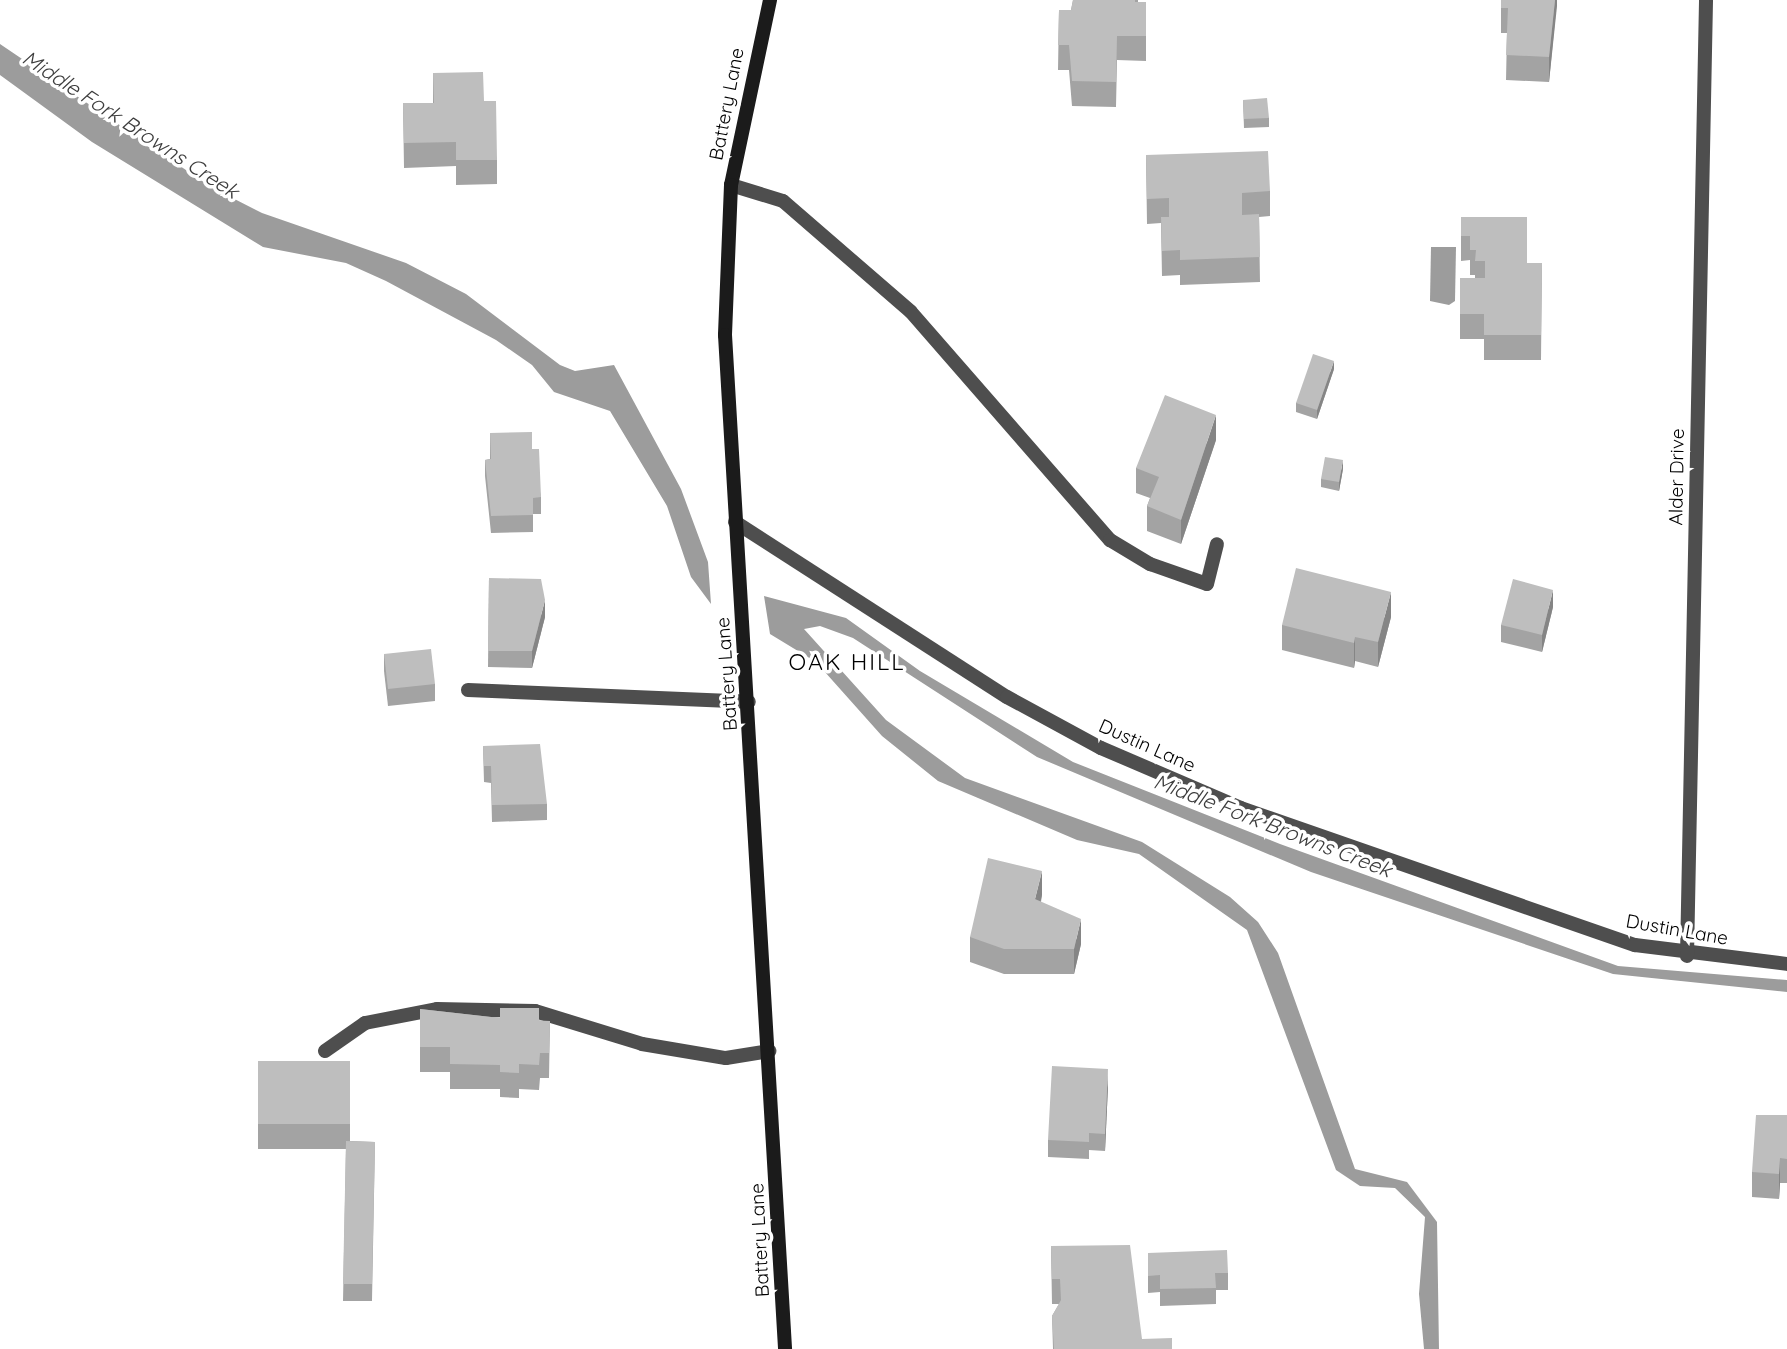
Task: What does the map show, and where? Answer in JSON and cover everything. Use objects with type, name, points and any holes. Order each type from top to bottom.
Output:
[{"type":"main road","name":"Battery Lane","points":[[771,0],[731,185],[725,335],[735,522],[749,702],[785,1349]]},
{"type":"street","name":"Alder Drive","points":[[1686,956],[1706,0]]},
{"type":"street","points":[[731,185],[783,201],[911,312],[1057,485],[1119,547],[1207,584],[1217,544]]},
{"type":"street","name":"Dustin Lane","points":[[735,522],[1007,697],[1101,748],[1241,808],[1572,927],[1686,956],[1787,964]]},
{"type":"street","points":[[468,690],[749,702]]},
{"type":"street","points":[[325,1051],[365,1023],[437,1009],[535,1012],[642,1044],[726,1058],[769,1051]]},
{"type":"shaded area","points":[[0,44],[211,187],[262,213],[406,263],[466,294],[560,365],[575,371],[614,365],[681,489],[708,562],[711,604],[691,577],[667,506],[610,411],[554,392],[532,365],[496,340],[386,281],[346,263],[263,247],[92,142],[0,75]]},
{"type":"shaded area","points":[[1431,247],[1456,247],[1455,301],[1449,305],[1430,301]]},
{"type":"shaded area","points":[[764,596],[846,618],[920,671],[1073,762],[1280,844],[1618,966],[1787,980],[1787,992],[1613,974],[1311,872],[1037,757],[853,638],[820,626],[804,629],[886,720],[965,778],[1142,842],[1230,897],[1258,922],[1278,953],[1355,1169],[1407,1182],[1437,1222],[1439,1349],[1424,1349],[1419,1294],[1425,1217],[1395,1188],[1360,1186],[1336,1170],[1247,930],[1139,854],[1077,840],[938,781],[882,736],[816,662],[770,634]]},
{"type":"building","points":[[1073,0],[1146,2],[1146,36],[1117,36],[1116,82],[1072,81],[1069,45],[1058,45],[1059,10],[1071,10]]},
{"type":"building","points":[[1501,0],[1555,0],[1549,57],[1506,55],[1508,8],[1501,8]]},
{"type":"building","points":[[483,72],[484,101],[496,101],[497,160],[456,160],[456,142],[404,143],[403,103],[434,103],[433,73]]},
{"type":"building","points":[[1267,98],[1269,118],[1244,119],[1243,100]]},
{"type":"building","points":[[1268,151],[1270,191],[1242,193],[1242,215],[1259,214],[1260,257],[1180,260],[1180,250],[1162,251],[1161,217],[1169,217],[1169,198],[1147,199],[1146,155]]},
{"type":"building","points":[[1461,217],[1527,217],[1527,263],[1542,263],[1541,335],[1484,335],[1484,314],[1460,314],[1460,278],[1485,278],[1485,261],[1475,261],[1476,250],[1470,250],[1470,236],[1461,236]]},
{"type":"building","points":[[1313,354],[1334,361],[1317,410],[1296,403]]},
{"type":"building","points":[[1165,395],[1216,415],[1181,520],[1147,506],[1159,477],[1136,468]]},
{"type":"building","points":[[532,432],[532,449],[539,449],[541,497],[533,498],[533,515],[491,516],[485,460],[491,459],[490,433]]},
{"type":"building","points":[[1325,457],[1343,460],[1339,482],[1321,479]]},
{"type":"building","points":[[1296,568],[1391,592],[1378,642],[1355,637],[1354,643],[1282,625]]},
{"type":"building","points":[[489,578],[541,579],[545,600],[532,651],[488,651]]},
{"type":"building","points":[[1513,579],[1553,590],[1542,635],[1501,625]]},
{"type":"building","points":[[431,649],[435,684],[388,689],[384,654]]},
{"type":"building","points":[[540,744],[547,804],[492,805],[491,766],[484,766],[483,746]]},
{"type":"building","points":[[988,858],[1042,871],[1035,899],[1081,919],[1074,949],[1004,949],[970,937]]},
{"type":"building","points":[[500,1008],[539,1008],[539,1021],[550,1021],[549,1053],[540,1053],[539,1065],[519,1064],[519,1073],[500,1072],[500,1065],[450,1064],[450,1047],[420,1047],[420,1009],[500,1018]]},
{"type":"building","points":[[258,1061],[350,1061],[350,1124],[258,1124]]},
{"type":"building","points":[[1052,1066],[1108,1069],[1105,1134],[1089,1133],[1089,1142],[1048,1140]]},
{"type":"building","points":[[1756,1115],[1787,1115],[1787,1159],[1780,1158],[1779,1174],[1752,1172]]},
{"type":"building","points":[[346,1141],[375,1142],[372,1284],[343,1284]]},
{"type":"building","points":[[1130,1245],[1142,1339],[1172,1338],[1172,1349],[1054,1349],[1052,1316],[1061,1300],[1060,1279],[1052,1279],[1051,1246]]},
{"type":"building","points":[[1227,1250],[1228,1273],[1215,1273],[1216,1288],[1160,1289],[1160,1275],[1148,1276],[1148,1253]]},
{"type":"district","name":"OAK HILL","points":[[847,662]]},
{"type":"water label","name":"Middle Fork Browns Creek","points":[[131,124]]},
{"type":"water label","name":"Middle Fork Browns Creek","points":[[1273,825]]}]
